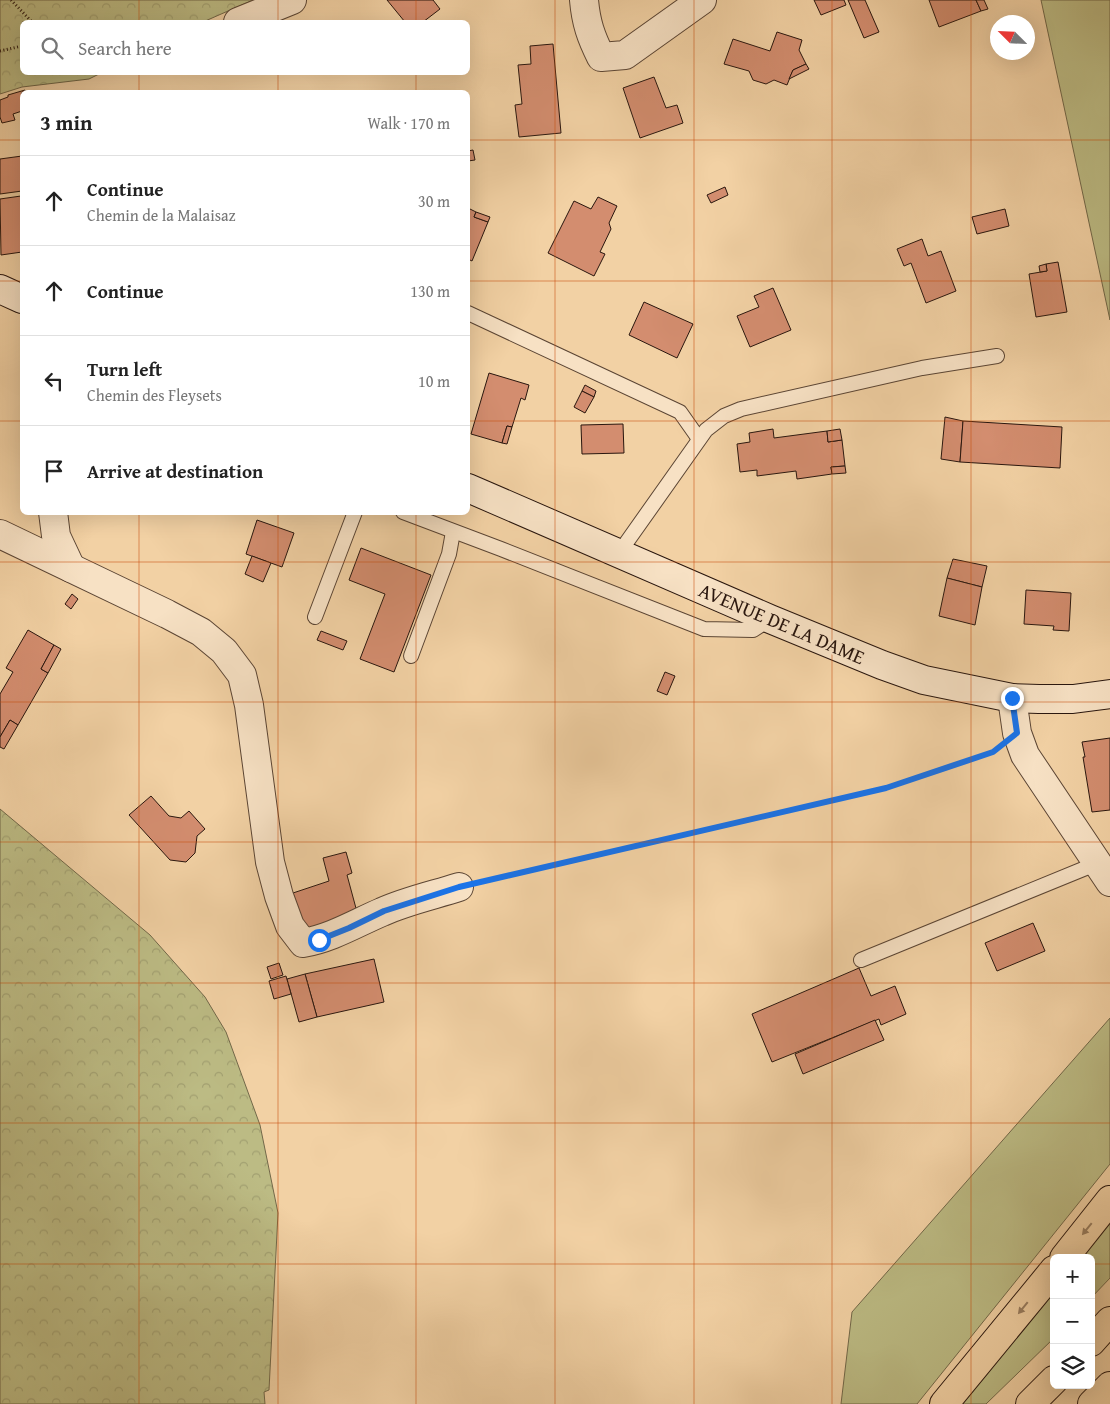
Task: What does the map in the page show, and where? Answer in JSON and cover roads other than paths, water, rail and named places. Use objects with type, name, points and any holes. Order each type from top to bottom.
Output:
[{"type":"highway","points":[[1067,1254],[1110,1200]]},
{"type":"highway","points":[[944,1404],[1050,1275]]},
{"type":"highway","points":[[1095,1338],[1110,1321]]},
{"type":"highway","points":[[1030,1404],[1050,1384]]},
{"type":"highway","points":[[1092,1404],[1110,1386]]},
{"type":"street","points":[[243,20],[292,0]]},
{"type":"street","points":[[584,0],[590,36],[602,57],[625,55],[702,0]]},
{"type":"street","points":[[0,289],[20,298]]},
{"type":"street","name":"AVENUE DE LA DAME","points":[[470,489],[770,619],[917,678],[1012,698],[1039,700],[1074,699],[1110,694]]},
{"type":"street","points":[[53,515],[56,536],[71,568]]},
{"type":"street","points":[[0,534],[201,632],[224,651],[242,675],[249,704],[270,862],[279,896],[290,926],[303,942],[319,940],[384,911],[459,887]]},
{"type":"street","points":[[1012,698],[1017,733],[1030,764],[1104,873]]},
{"type":"lane","points":[[470,314],[680,412],[699,439]]},
{"type":"lane","points":[[619,553],[699,439],[706,430],[724,416],[741,409],[922,368],[997,356]]},
{"type":"lane","points":[[315,617],[354,515]]},
{"type":"lane","points":[[410,515],[704,629],[753,630],[770,619]]},
{"type":"lane","points":[[410,656],[449,554],[453,532]]},
{"type":"lane","points":[[861,960],[1104,873]]}]
